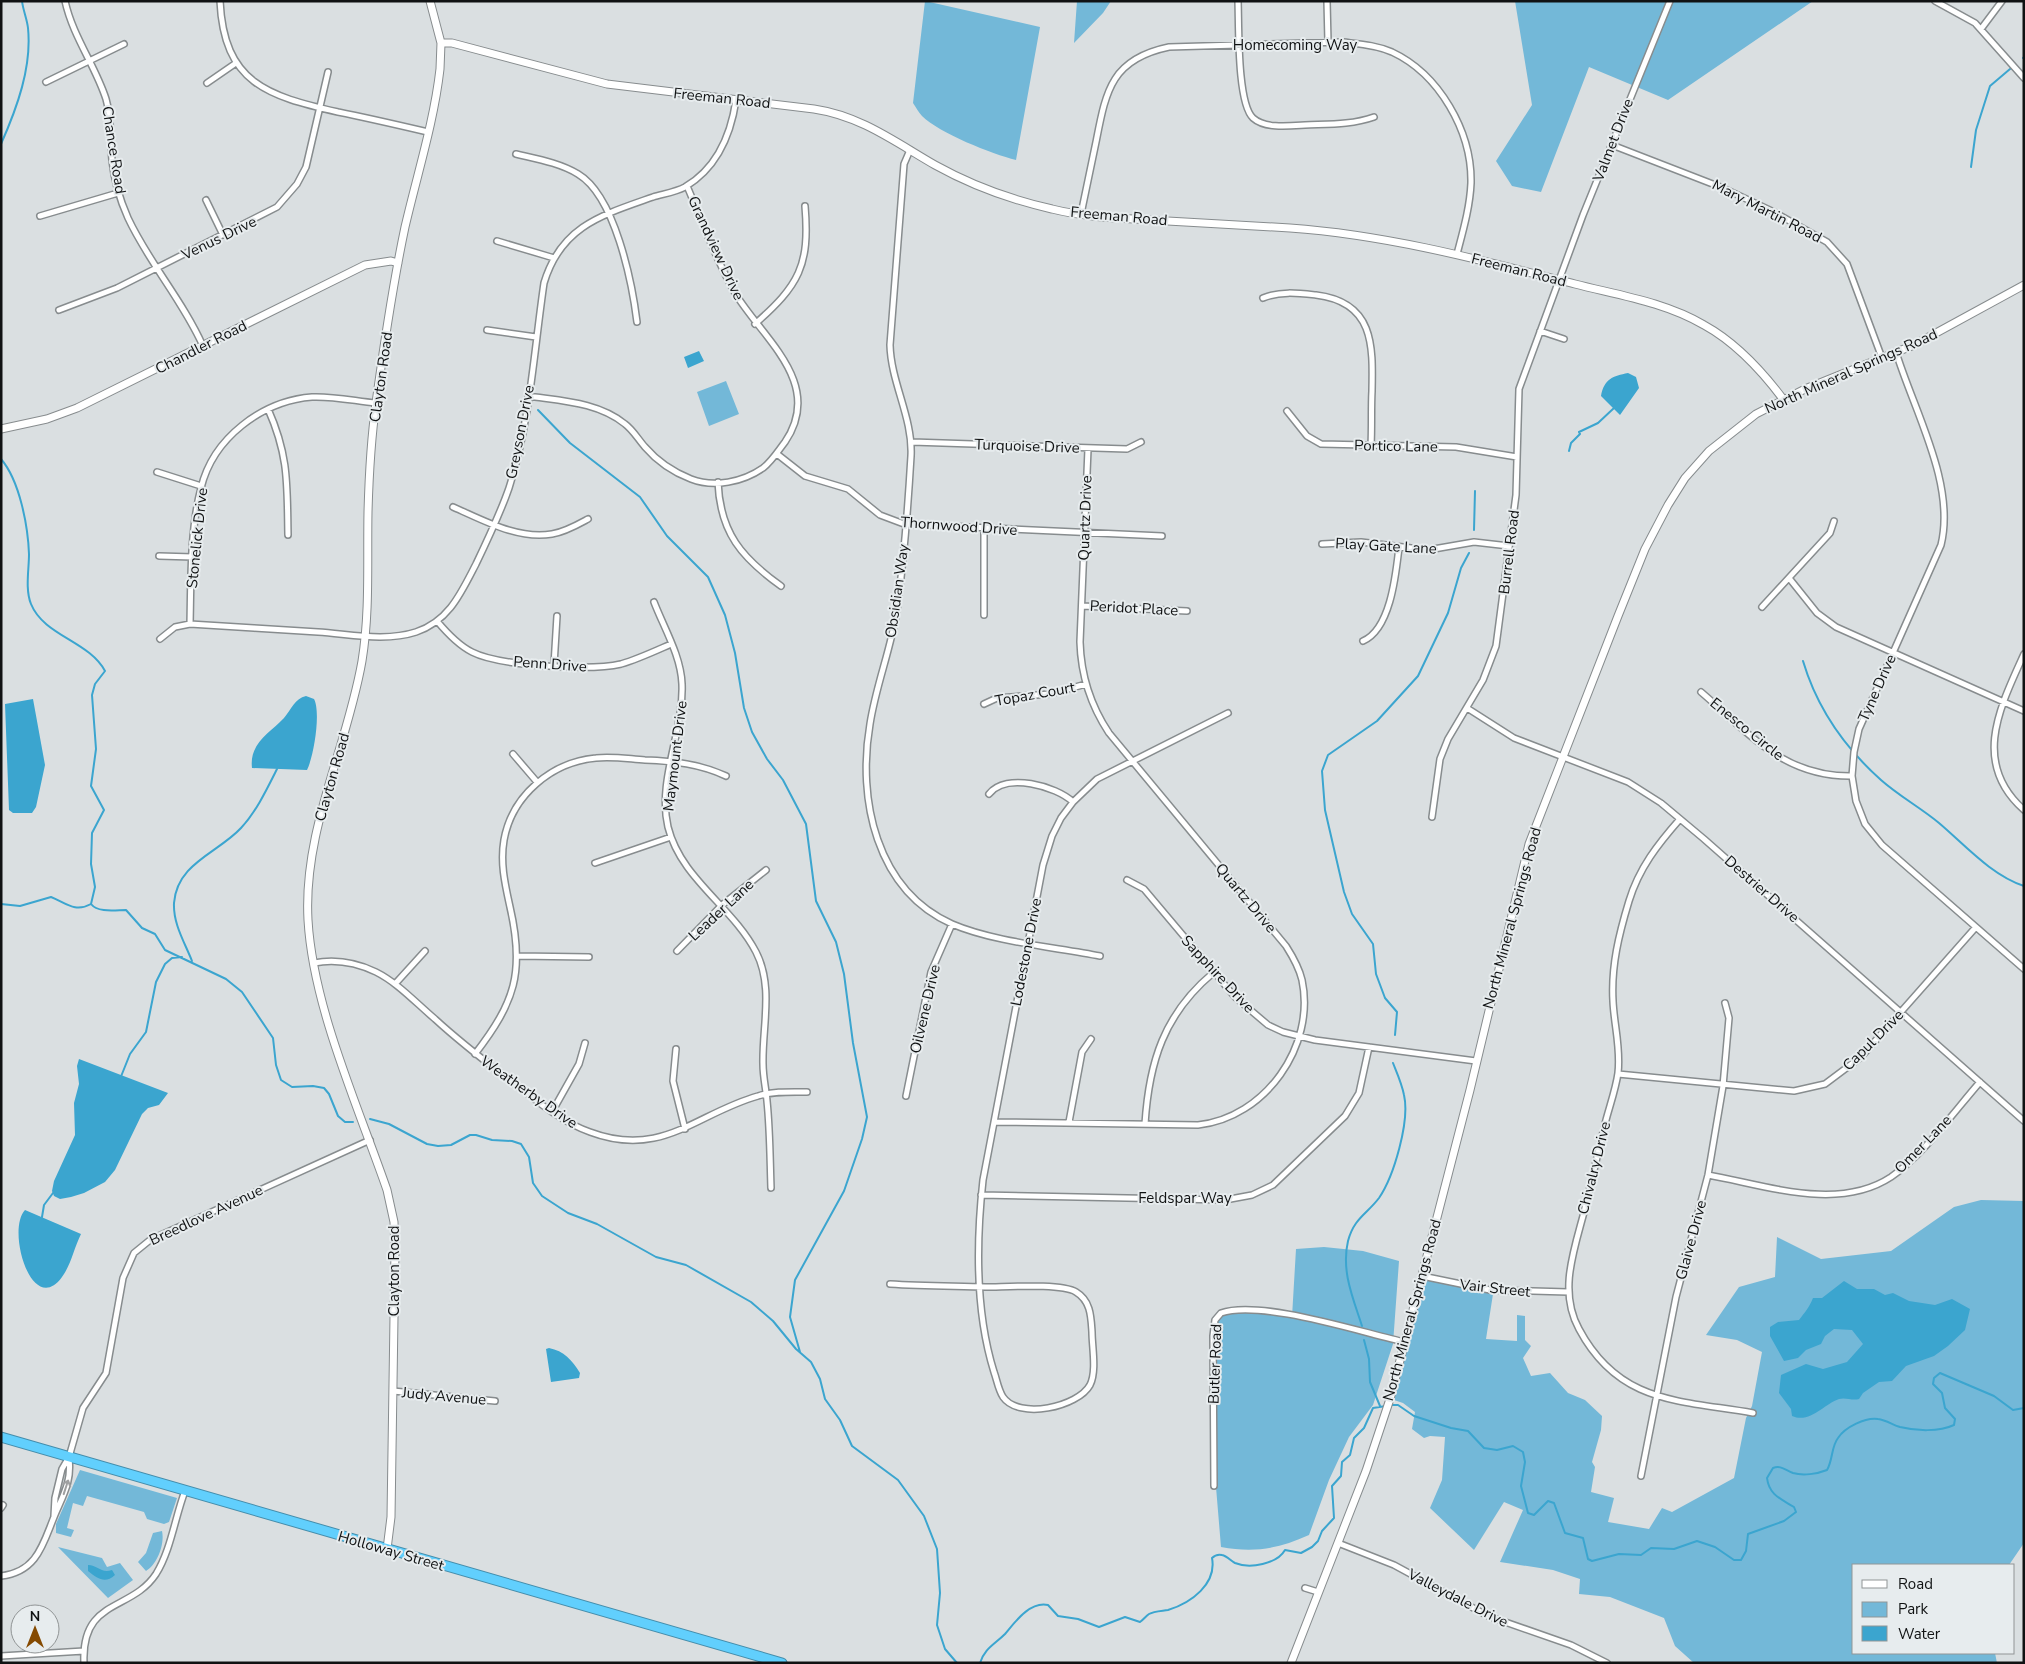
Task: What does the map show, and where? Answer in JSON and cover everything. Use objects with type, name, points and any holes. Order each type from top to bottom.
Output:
[{"type":"highway","name":"Holloway Street","points":[[1,1437],[782,1663]]},
{"type":"street","name":"Chance Road","points":[[65,1],[72,26],[107,106],[111,128],[112,159],[118,192],[130,221],[157,268],[185,310],[203,346]]},
{"type":"street","points":[[220,1],[224,39],[236,63],[249,78],[270,92],[299,104],[428,132]]},
{"type":"street","name":"Clayton Road","points":[[387,1549],[391,1517],[395,1231],[387,1190],[326,1011],[314,963],[308,912],[310,869],[319,823],[356,689],[365,636],[369,485],[376,404],[398,263],[439,81],[441,43],[430,1]]},
{"type":"street","points":[[1238,1],[1242,99],[1253,117],[1262,122],[1292,126],[1356,123],[1374,118]]},
{"type":"street","points":[[1327,1],[1328,42]]},
{"type":"street","name":"Valmet Drive","points":[[1560,280],[1670,1]]},
{"type":"street","points":[[1935,1],[1966,16],[1981,29],[2024,78]]},
{"type":"street","points":[[1981,29],[2002,1]]},
{"type":"street","name":"Homecoming Way","points":[[1081,214],[1105,96],[1120,72],[1131,62],[1152,51],[1169,47],[1328,42],[1369,45],[1390,51],[1412,64],[1430,80],[1451,108],[1462,130],[1471,169],[1469,207],[1457,254]]},
{"type":"street","name":"Freeman Road","points":[[441,43],[452,43],[606,84],[842,114],[876,128],[948,172],[983,188],[1042,207],[1081,214],[1336,232],[1377,237],[1457,254],[1647,302],[1703,324],[1740,352],[1773,385],[1783,399]]},
{"type":"street","points":[[46,82],[124,44]]},
{"type":"street","points":[[207,83],[236,63]]},
{"type":"street","name":"Venus Drive","points":[[59,310],[108,292],[223,236],[269,212],[291,193],[306,167],[328,72]]},
{"type":"street","name":"Greyson Drive","points":[[160,639],[175,627],[190,624],[365,636],[406,634],[437,621],[448,612],[460,596],[494,525],[509,488],[521,445],[544,283],[554,258],[568,238],[578,230],[608,214],[686,186],[723,147],[732,124],[736,100]]},
{"type":"street","name":"Mary Martin Road","points":[[1612,145],[1723,188],[1774,212],[1836,249],[1847,264],[1882,358]]},
{"type":"street","name":"Obsidian Way","points":[[910,150],[906,157],[904,174],[890,345],[891,366],[912,442],[897,610],[868,735],[866,770],[876,837],[891,871],[919,904],[952,924],[985,935],[1100,956]]},
{"type":"street","points":[[516,154],[560,166],[579,174],[599,194],[629,272],[637,322]]},
{"type":"street","name":"Grandview Drive","points":[[528,396],[575,403],[602,411],[625,423],[656,458],[673,470],[696,481],[735,481],[753,474],[765,466],[776,454],[794,424],[796,392],[785,359],[756,324],[731,285],[686,186]]},
{"type":"street","points":[[40,216],[118,192]]},
{"type":"street","points":[[206,200],[223,236]]},
{"type":"street","points":[[756,324],[788,294],[800,271],[805,252],[805,206]]},
{"type":"street","points":[[497,242],[554,258]]},
{"type":"street","name":"Chandler Road","points":[[1,429],[31,423],[77,408],[365,265],[391,261],[398,263]]},
{"type":"street","name":"Burrell Road","points":[[1432,817],[1440,759],[1448,739],[1467,708],[1493,657],[1516,495],[1519,389],[1560,280]]},
{"type":"street","name":"North Mineral Springs Road","points":[[1291,1663],[1338,1543],[1390,1399],[1529,844],[1645,549],[1676,492],[1689,473],[1723,439],[1756,414],[1783,399],[1940,332],[2024,285]]},
{"type":"street","points":[[1263,298],[1276,293],[1319,295],[1336,299],[1360,317],[1371,341],[1371,446]]},
{"type":"street","points":[[487,330],[536,337]]},
{"type":"street","points":[[1540,331],[1564,339]]},
{"type":"street","name":"Tyne Drive","points":[[1896,352],[1942,487],[1945,516],[1941,545],[1859,729],[1854,752],[1852,776],[1859,810],[1873,835],[2024,969]]},
{"type":"street","name":"Stonelick Drive","points":[[190,624],[193,557],[201,486],[208,469],[224,444],[245,424],[268,409],[285,402],[313,397],[376,404]]},
{"type":"street","points":[[268,409],[281,439],[285,456],[288,535]]},
{"type":"street","name":"Portico Lane","points":[[1287,411],[1307,436],[1316,442],[1333,445],[1456,447],[1517,457]]},
{"type":"street","name":"Turquoise Drive","points":[[912,442],[1126,450],[1140,442]]},
{"type":"street","name":"Quartz Drive","points":[[994,1122],[1198,1126],[1233,1117],[1253,1104],[1288,1066],[1298,1036],[1304,996],[1299,970],[1292,955],[1104,725],[1086,684],[1080,652],[1088,449]]},
{"type":"street","name":"Thornwood Drive","points":[[776,454],[805,476],[848,489],[880,515],[906,524],[1162,536]]},
{"type":"street","points":[[157,472],[201,486]]},
{"type":"street","points":[[718,482],[724,518],[737,547],[749,561],[781,586]]},
{"type":"street","points":[[453,507],[494,525],[516,532],[544,535],[559,533],[588,519]]},
{"type":"street","points":[[1762,607],[1830,533],[1834,521]]},
{"type":"street","points":[[984,528],[984,615]]},
{"type":"street","name":"Play Gate Lane","points":[[1322,544],[1346,542],[1428,550],[1474,542],[1509,546]]},
{"type":"street","points":[[1363,640],[1374,632],[1390,602],[1395,586],[1399,547]]},
{"type":"street","points":[[159,556],[193,557]]},
{"type":"street","points":[[1789,578],[1826,620],[1848,633],[2024,712]]},
{"type":"street","name":"Maymount Drive","points":[[654,602],[671,644],[682,684],[666,802],[672,837],[689,871],[722,905],[750,942],[762,967],[766,1000],[763,1064],[767,1094]]},
{"type":"street","name":"Peridot Place","points":[[1082,606],[1187,611]]},
{"type":"street","points":[[554,665],[557,616]]},
{"type":"street","name":"Penn Drive","points":[[437,621],[460,644],[472,652],[504,661],[593,667],[620,664],[671,644]]},
{"type":"street","points":[[2024,654],[2002,702],[1994,738],[1996,766],[2006,789],[2024,810]]},
{"type":"street","name":"Topaz Court","points":[[984,704],[997,698],[1050,694],[1086,684]]},
{"type":"street","name":"Enesco Circle","points":[[1701,692],[1780,759],[1814,772],[1852,776]]},
{"type":"street","name":"Destrier Drive","points":[[1467,708],[1514,738],[1628,782],[1680,819],[2024,1121]]},
{"type":"street","name":"Lodestone Drive","points":[[890,1284],[980,1287],[1060,1288],[1071,1290],[1082,1296],[1091,1315],[1093,1367],[1091,1381],[1081,1396],[1068,1402],[1033,1410],[1017,1408],[1006,1401],[1000,1391],[990,1359],[983,1326],[980,1287],[981,1195],[1045,854],[1057,826],[1073,802],[1097,779],[1228,713]]},
{"type":"street","points":[[513,754],[537,782]]},
{"type":"street","points":[[475,1054],[496,1027],[514,986],[517,956],[514,926],[503,876],[502,850],[514,812],[537,782],[559,768],[583,759],[611,757],[701,766],[726,776]]},
{"type":"street","points":[[989,794],[993,789],[1005,785],[1029,784],[1056,789],[1073,802]]},
{"type":"street","name":"Chivalry Drive","points":[[1680,819],[1646,862],[1629,900],[1617,944],[1612,984],[1618,1042],[1618,1074],[1572,1256],[1568,1292],[1569,1305],[1576,1324],[1606,1368],[1635,1388],[1658,1396],[1753,1413]]},
{"type":"street","points":[[595,862],[672,837]]},
{"type":"street","name":"Leader Lane","points":[[677,952],[722,905],[766,870]]},
{"type":"street","name":"Sapphire Drive","points":[[1127,880],[1144,889],[1235,997],[1255,1015],[1276,1028],[1298,1036],[1476,1061]]},
{"type":"street","name":"Oilvene Drive","points":[[906,1096],[932,972],[952,924]]},
{"type":"street","name":"Capul Drive","points":[[1618,1074],[1780,1092],[1819,1086],[1853,1064],[1976,927]]},
{"type":"street","points":[[395,984],[425,951]]},
{"type":"street","points":[[517,956],[589,957]]},
{"type":"street","name":"Weatherby Drive","points":[[314,963],[327,961],[353,964],[377,972],[395,984],[475,1054],[552,1112],[578,1128],[613,1138],[645,1139],[664,1136],[685,1129],[748,1099],[767,1094],[807,1092]]},
{"type":"street","points":[[1145,1124],[1154,1064],[1163,1036],[1182,1002],[1213,973]]},
{"type":"street","name":"Glaive Drive","points":[[1641,1476],[1676,1297],[1708,1175],[1723,1086],[1729,1018],[1725,1003]]},
{"type":"street","points":[[1069,1122],[1082,1052],[1091,1039]]},
{"type":"street","points":[[552,1112],[579,1064],[585,1043]]},
{"type":"street","name":"Feldspar Way","points":[[981,1195],[1225,1200],[1252,1195],[1282,1179],[1345,1116],[1358,1093],[1369,1047]]},
{"type":"street","points":[[676,1049],[673,1081],[685,1129]]},
{"type":"street","name":"Omer Lane","points":[[1708,1175],[1814,1194],[1845,1193],[1869,1187],[1891,1176],[1911,1160],[1980,1082]]},
{"type":"street","points":[[767,1094],[772,1188]]},
{"type":"street","name":"Breedlove Avenue","points":[[69,1457],[84,1404],[106,1373],[123,1278],[134,1252],[150,1240],[370,1140]]},
{"type":"street","name":"Vair Street","points":[[1422,1276],[1490,1290],[1568,1292]]},
{"type":"street","name":"Butler Road","points":[[1214,1486],[1213,1336],[1215,1320],[1221,1313],[1238,1310],[1283,1313],[1405,1342]]},
{"type":"street","name":"Judy Avenue","points":[[393,1392],[495,1400]]},
{"type":"street","points":[[54,1516],[55,1498],[62,1469],[69,1457]]},
{"type":"street","points":[[1,1576],[22,1570],[33,1561],[45,1543],[71,1474],[69,1457]]},
{"type":"street","points":[[84,1663],[84,1652],[89,1630],[99,1616],[145,1584],[159,1568],[185,1491]]},
{"type":"street","name":"Valleydale Drive","points":[[1338,1543],[1394,1565],[1488,1616],[1579,1648],[1606,1663]]},
{"type":"street","points":[[1304,1588],[1318,1592]]},
{"type":"street","points":[[1,1656],[84,1652]]},
{"type":"green space","points":[[925,1],[1040,27],[1016,160],[980,148],[940,129],[922,116],[913,103]]},
{"type":"green space","points":[[1077,1],[1111,1],[1103,13],[1074,43]]},
{"type":"green space","points":[[1515,1],[1813,1],[1668,100],[1589,67],[1541,192],[1512,186],[1496,161],[1532,105]]},
{"type":"green space","points":[[726,381],[739,414],[709,426],[697,392]]},
{"type":"green space","points":[[1981,1200],[2024,1201],[2024,1543],[2010,1564],[1852,1564],[1852,1654],[1995,1654],[1997,1663],[1694,1663],[1675,1646],[1664,1618],[1610,1597],[1579,1594],[1580,1579],[1553,1570],[1500,1562],[1523,1510],[1504,1502],[1474,1550],[1430,1508],[1442,1480],[1445,1437],[1430,1436],[1424,1438],[1412,1429],[1415,1412],[1403,1403],[1391,1399],[1422,1277],[1493,1294],[1486,1339],[1517,1341],[1517,1315],[1525,1316],[1525,1340],[1531,1346],[1523,1358],[1531,1376],[1550,1373],[1568,1393],[1585,1400],[1602,1416],[1601,1430],[1592,1462],[1595,1467],[1591,1492],[1614,1498],[1608,1522],[1649,1529],[1662,1508],[1672,1512],[1734,1478],[1746,1418],[1752,1406],[1762,1352],[1737,1340],[1706,1335],[1739,1287],[1775,1277],[1777,1237],[1821,1259],[1891,1251],[1954,1207]]},
{"type":"green space","points":[[1324,1247],[1363,1251],[1399,1261],[1393,1344],[1373,1405],[1349,1437],[1329,1480],[1309,1535],[1287,1544],[1266,1549],[1244,1550],[1221,1547],[1216,1487],[1216,1321],[1222,1313],[1227,1312],[1270,1313],[1292,1317],[1296,1249]]},
{"type":"green space","points":[[80,1470],[177,1498],[169,1522],[164,1524],[147,1519],[144,1512],[87,1496],[83,1506],[73,1503],[67,1528],[74,1530],[71,1537],[56,1533],[56,1524]]},
{"type":"green space","points":[[162,1531],[162,1542],[157,1559],[146,1571],[138,1562],[146,1553],[153,1533]]},
{"type":"green space","points":[[58,1547],[102,1558],[107,1567],[120,1563],[133,1580],[108,1598]]},
{"type":"water","points":[[699,351],[704,361],[688,368],[684,357]]},
{"type":"water","points":[[1628,373],[1636,377],[1639,388],[1620,415],[1601,396],[1602,390],[1610,379]]},
{"type":"water","points":[[306,696],[314,699],[317,714],[314,745],[307,770],[252,768],[252,759],[257,745],[284,718],[296,702]]},
{"type":"water","points":[[33,699],[45,765],[36,807],[32,813],[13,813],[9,810],[5,704]]},
{"type":"water","points":[[79,1059],[168,1093],[159,1105],[148,1108],[142,1114],[115,1170],[105,1182],[84,1193],[60,1199],[54,1196],[52,1191],[54,1181],[75,1135],[74,1103],[79,1084],[77,1066]]},
{"type":"water","points":[[25,1210],[81,1234],[65,1272],[51,1287],[41,1287],[32,1279],[25,1266],[20,1251],[19,1235],[20,1220]]},
{"type":"water","points":[[1844,1281],[1857,1289],[1874,1289],[1885,1295],[1893,1293],[1909,1301],[1935,1305],[1952,1299],[1970,1309],[1965,1330],[1934,1356],[1906,1366],[1892,1381],[1879,1382],[1863,1393],[1859,1399],[1839,1399],[1811,1415],[1799,1418],[1792,1416],[1791,1409],[1779,1393],[1781,1375],[1806,1364],[1823,1369],[1847,1362],[1863,1344],[1852,1330],[1834,1329],[1825,1336],[1821,1344],[1806,1350],[1798,1358],[1784,1361],[1770,1336],[1770,1327],[1778,1322],[1799,1320],[1813,1298],[1822,1298]]},
{"type":"water","points":[[546,1349],[559,1351],[571,1360],[580,1373],[579,1378],[551,1382]]},
{"type":"water","points":[[88,1565],[105,1571],[112,1570],[115,1575],[105,1580],[102,1579],[88,1571]]},
{"type":"waterway","points":[[1,144],[18,102],[28,58],[28,28],[22,1]]},
{"type":"waterway","points":[[1971,167],[1976,130],[1990,86],[2010,69]]},
{"type":"waterway","points":[[1569,451],[1571,443],[1580,434],[1579,432],[1598,423],[1614,408]]},
{"type":"waterway","points":[[538,410],[570,443],[640,497],[667,536],[708,577],[725,615],[735,653],[744,708],[752,732],[767,759],[783,780],[806,824],[816,901],[836,942],[844,974],[853,1043],[867,1117],[862,1139],[844,1191],[795,1280],[790,1317],[800,1352]]},
{"type":"waterway","points":[[1,459],[13,479],[25,518],[29,554],[28,592],[31,604],[37,615],[46,624],[89,652],[105,671],[95,684],[92,695],[96,749],[91,786],[104,810],[92,833],[91,864],[95,887],[91,904]]},
{"type":"waterway","points":[[1474,530],[1475,491]]},
{"type":"waterway","points":[[1395,1035],[1397,1012],[1385,998],[1376,974],[1373,944],[1352,914],[1344,892],[1325,810],[1322,771],[1328,755],[1377,721],[1418,676],[1448,613],[1461,568],[1469,553]]},
{"type":"waterway","points":[[1803,661],[1824,711],[1855,754],[1888,786],[1939,823],[1989,867],[2000,875],[2024,886]]},
{"type":"waterway","points":[[192,961],[175,918],[174,903],[177,889],[182,878],[190,868],[232,837],[252,815],[277,769]]},
{"type":"waterway","points":[[1,904],[20,906],[51,897],[80,908],[91,904]]},
{"type":"waterway","points":[[91,904],[103,910],[126,910],[142,928],[155,934],[165,950],[226,979],[242,992],[273,1038],[276,1065],[281,1080],[292,1087],[313,1086],[324,1088],[329,1094],[338,1116],[345,1122],[353,1122]]},
{"type":"waterway","points":[[120,1079],[130,1054],[146,1032],[156,982],[165,964],[172,958],[182,957]]},
{"type":"waterway","points":[[1362,1326],[1349,1284],[1346,1252],[1354,1227],[1379,1198],[1385,1188],[1395,1163],[1403,1133],[1405,1119],[1404,1095],[1393,1063]]},
{"type":"waterway","points":[[370,1119],[389,1124],[427,1144],[438,1146],[451,1145],[470,1135],[521,1144],[529,1157],[533,1183],[542,1196],[568,1213],[597,1224],[656,1257],[686,1265],[751,1302],[773,1321],[796,1349],[811,1362],[820,1379],[825,1399],[840,1420],[852,1446],[898,1480],[924,1516],[937,1549],[940,1593],[937,1625],[945,1649],[957,1663]]},
{"type":"waterway","points":[[42,1217],[44,1205],[53,1193]]},
{"type":"waterway","points":[[1364,1340],[1369,1359],[1370,1382],[1380,1406]]},
{"type":"waterway","points":[[1391,1405],[1398,1405],[1414,1416],[1451,1428],[1468,1431],[1484,1448],[1497,1450],[1513,1446],[1523,1452],[1525,1462],[1521,1486],[1528,1513],[1534,1515],[1548,1501],[1554,1503],[1565,1533],[1583,1538],[1588,1559],[1592,1561],[1619,1554],[1641,1555],[1651,1548],[1674,1549],[1697,1541],[1715,1547],[1734,1560],[1741,1560],[1746,1551],[1748,1534],[1784,1521],[1796,1512],[1794,1507],[1780,1499],[1770,1489],[1767,1478],[1773,1468],[1781,1467],[1793,1473],[1801,1474],[1827,1470],[1834,1445],[1841,1434],[1862,1421],[1881,1420],[1900,1427],[1920,1430],[1935,1430],[1954,1425],[1955,1419],[1945,1408],[1942,1393],[1933,1384],[1934,1378],[1940,1373],[1994,1396],[2013,1410],[2024,1408]]},
{"type":"waterway","points":[[980,1663],[987,1650],[1029,1609],[1035,1606],[1048,1605],[1058,1616],[1078,1619],[1099,1627],[1125,1617],[1140,1622],[1151,1613],[1168,1610],[1185,1603],[1200,1591],[1210,1576],[1212,1558],[1215,1555],[1224,1556],[1241,1565],[1255,1565],[1270,1562],[1285,1550],[1301,1553],[1312,1547],[1318,1541],[1322,1531],[1334,1518],[1332,1486],[1341,1476],[1342,1462],[1350,1455],[1354,1438],[1364,1428],[1373,1408],[1386,1406]]}]
